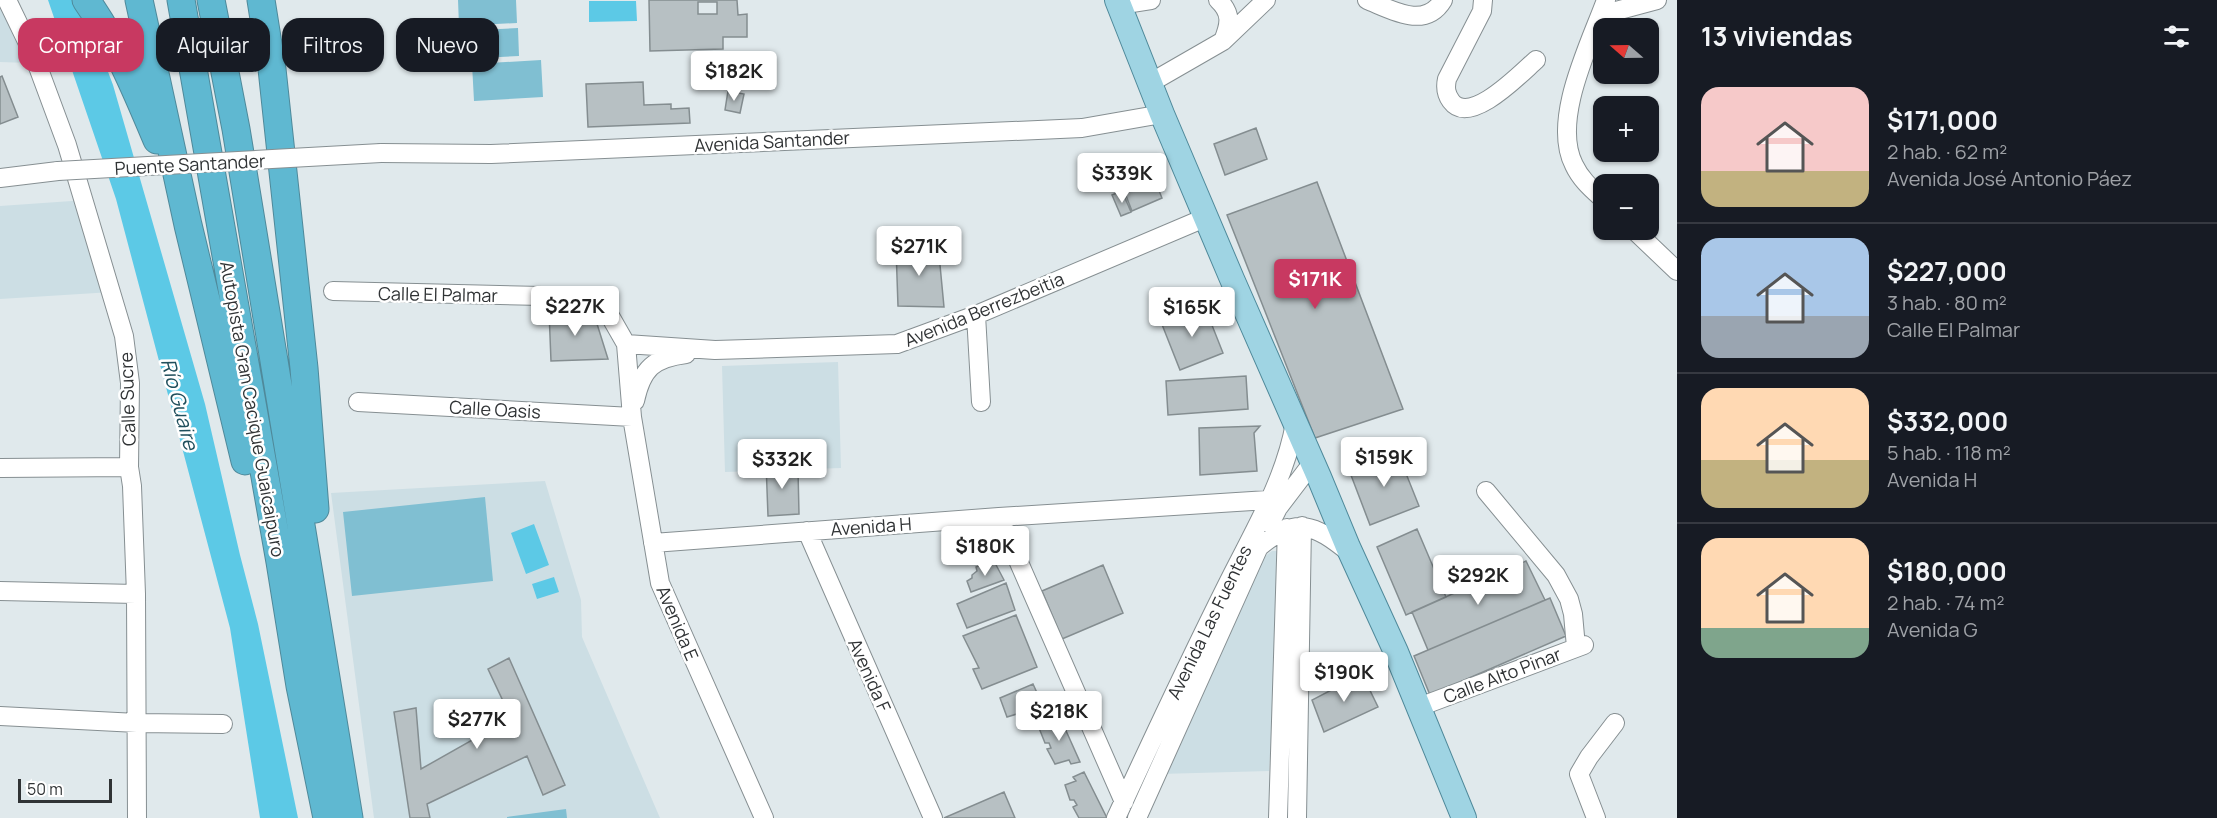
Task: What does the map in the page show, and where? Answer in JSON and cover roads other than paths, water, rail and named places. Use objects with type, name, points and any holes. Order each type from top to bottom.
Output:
[{"type":"highway","points":[[86,0],[106,29],[126,67],[157,141],[188,225]]},
{"type":"highway","points":[[122,0],[157,141]]},
{"type":"highway","points":[[139,0],[188,225],[243,449],[281,636],[300,686]]},
{"type":"highway","name":"Autopista Gran Cacique Guaicaipuro","points":[[211,0],[236,129],[350,818]]},
{"type":"highway","points":[[261,0],[272,69],[304,368],[314,488],[315,524],[310,570]]},
{"type":"highway","points":[[271,0],[272,69]]},
{"type":"highway","name":"Autopista Gran Cacique Guaicaipuro","points":[[180,3],[276,538],[300,686],[327,818]]},
{"type":"main road","points":[[1118,2],[1162,114],[1419,707],[1464,818]]},
{"type":"street","name":"Calle Sucre","points":[[7,0],[34,56],[68,145],[124,336],[130,383],[129,466],[132,486],[136,594],[137,818]]},
{"type":"street","points":[[1118,2],[1151,0]]},
{"type":"street","points":[[1218,0],[1229,12],[1229,27],[1223,41]]},
{"type":"street","points":[[1150,83],[1223,41],[1266,0]]},
{"type":"street","points":[[1367,0],[1408,15],[1422,17],[1432,14],[1443,0]]},
{"type":"street","points":[[1484,0],[1482,11],[1447,79],[1445,88],[1454,106],[1466,109],[1489,100],[1536,60]]},
{"type":"street","points":[[1593,190],[1582,180],[1572,163],[1566,129],[1577,81],[1604,8],[1658,0]]},
{"type":"street","name":"Avenida Santander","points":[[381,153],[491,154],[1070,128],[1135,120],[1162,114]]},
{"type":"street","name":"Puente Santander","points":[[0,178],[58,171],[381,153]]},
{"type":"street","name":"Avenida Berrezbeitia","points":[[632,417],[643,376],[659,360],[670,356],[715,350],[897,344],[976,315],[1207,217]]},
{"type":"street","points":[[1644,240],[1677,271]]},
{"type":"street","name":"Calle El Palmar","points":[[333,291],[587,297],[602,302],[626,344]]},
{"type":"street","points":[[976,315],[981,402]]},
{"type":"street","name":"Avenida Berrezbeitia","points":[[626,344],[715,350]]},
{"type":"street","name":"Avenida E","points":[[626,344],[632,417],[660,583],[764,818]]},
{"type":"street","name":"Calle Oasis","points":[[358,402],[632,417]]},
{"type":"street","name":"Avenida Las Fuentes","points":[[1120,810],[1290,452],[1295,423]]},
{"type":"street","name":"Avenida Las Fuentes","points":[[1139,814],[1258,548],[1278,508],[1313,462]]},
{"type":"street","points":[[0,468],[129,466]]},
{"type":"street","name":"Calle Alto Pinar","points":[[1419,707],[1580,646],[1569,599],[1556,575],[1486,491]]},
{"type":"street","name":"Avenida H","points":[[653,543],[999,517],[1268,500]]},
{"type":"street","points":[[999,517],[1120,810],[1139,814]]},
{"type":"street","points":[[1258,548],[1269,538],[1295,527],[1325,534],[1352,554]]},
{"type":"street","points":[[1278,818],[1295,527]]},
{"type":"street","points":[[1295,527],[1297,818]]},
{"type":"street","name":"Avenida F","points":[[807,531],[933,818]]},
{"type":"street","points":[[0,591],[136,594]]},
{"type":"street","points":[[0,716],[137,723],[223,724]]},
{"type":"street","points":[[1593,817],[1579,774],[1615,723]]},
{"type":"water","points":[[48,0],[81,0],[88,18],[54,18]]},
{"type":"water","points":[[589,1],[636,1],[637,21],[589,22]]},
{"type":"water","name":"Río Guaire","points":[[73,72],[108,72],[113,85],[205,404],[258,624],[298,818],[260,818],[230,628],[116,199]]},
{"type":"water","points":[[534,524],[549,565],[526,574],[511,533]]},
{"type":"water","points":[[554,577],[559,592],[537,599],[532,584]]}]
